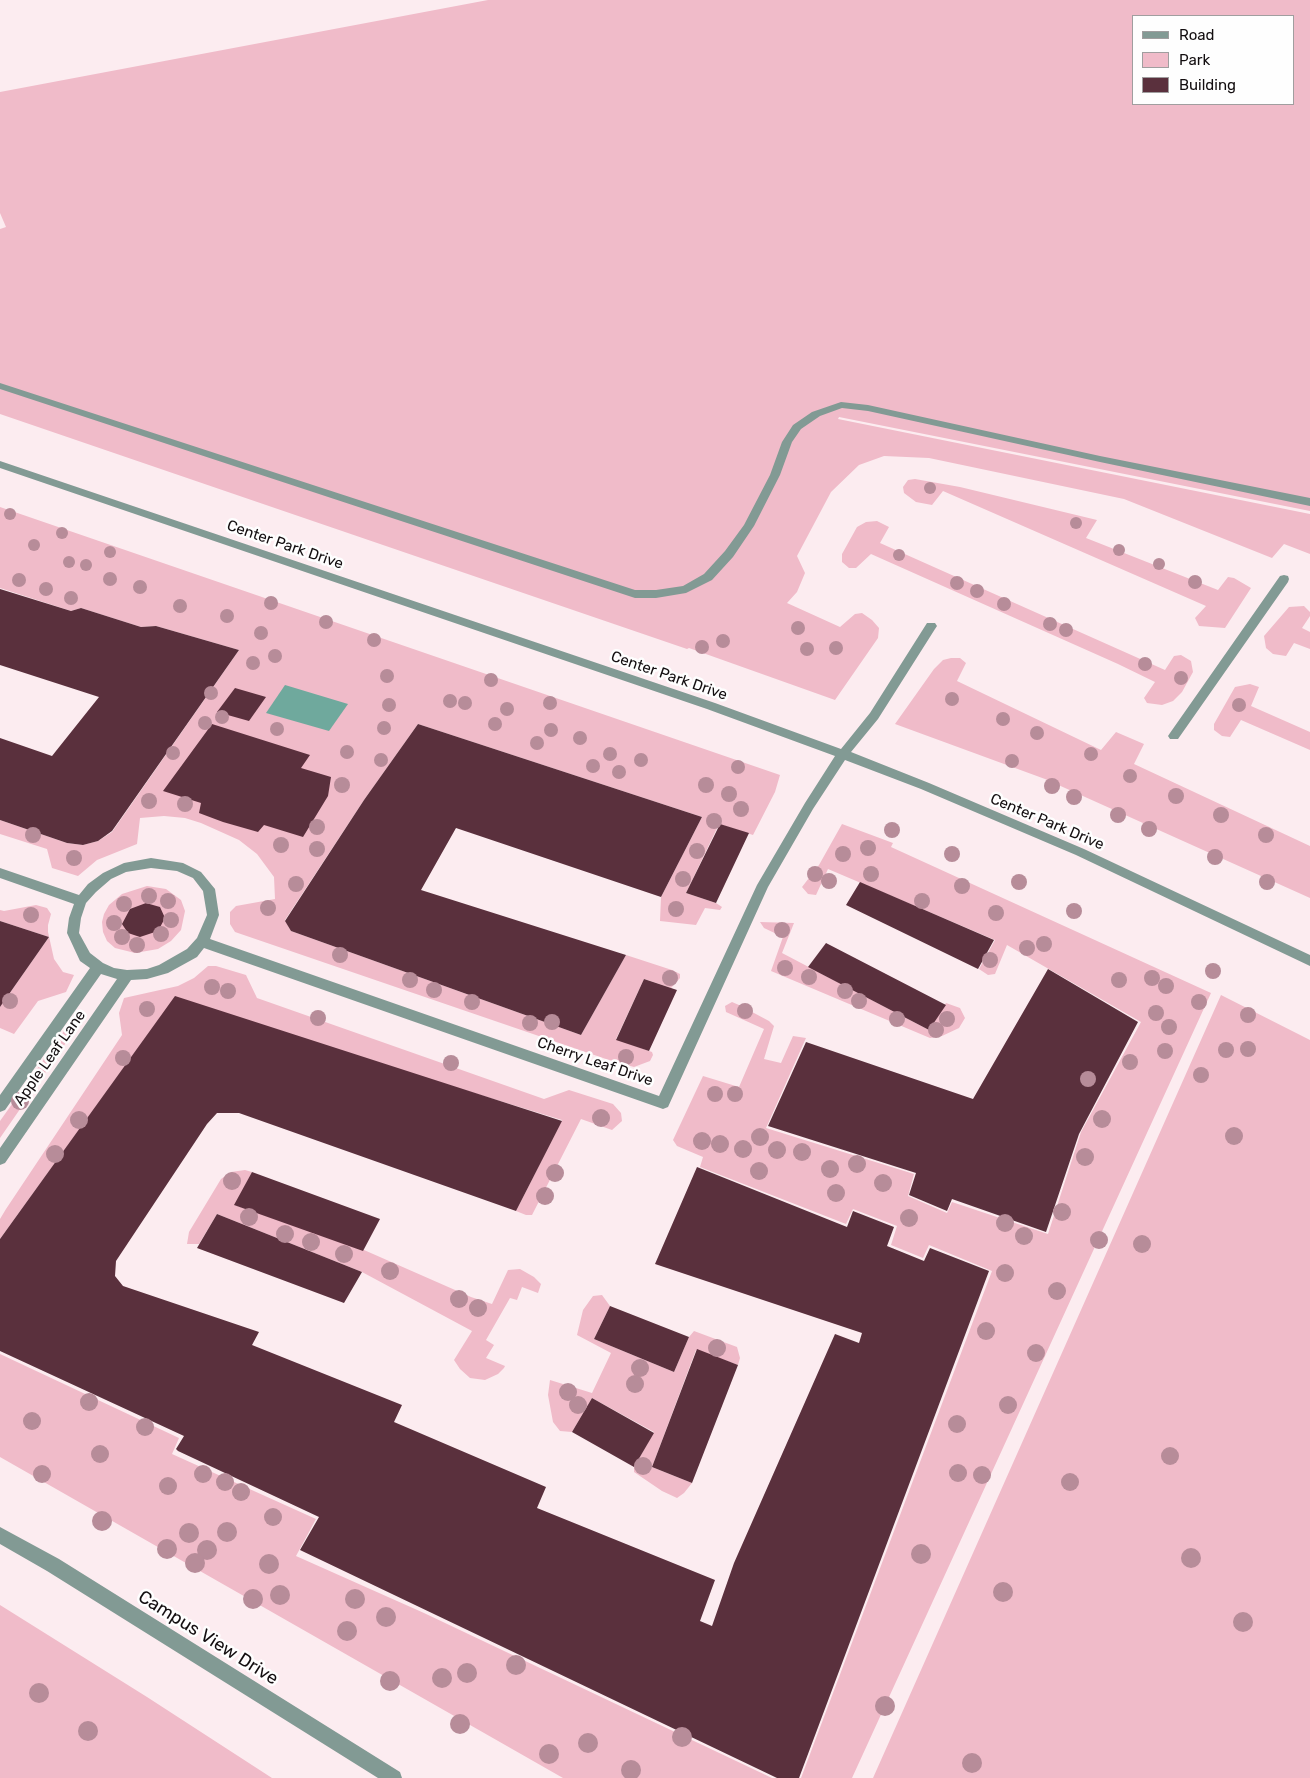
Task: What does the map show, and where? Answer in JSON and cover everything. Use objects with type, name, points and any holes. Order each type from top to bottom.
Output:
[{"type":"street","points":[[0,386],[635,594],[656,594],[686,589],[708,577],[729,554],[749,526],[775,475],[787,442],[797,427],[816,414],[840,405],[868,408],[1100,460],[1310,502]]},
{"type":"street","name":"Center Park Drive","points":[[0,464],[701,703],[843,754],[925,786],[1080,852],[1310,961]]},
{"type":"street","points":[[1174,736],[1284,579]]},
{"type":"street","points":[[843,754],[874,716],[931,626]]},
{"type":"street","name":"Cherry Leaf Drive","points":[[202,942],[662,1103],[763,885],[809,806],[843,754]]},
{"type":"street","points":[[158,862],[179,866],[197,875],[209,889],[213,915],[211,924],[202,942],[192,953],[163,969],[147,974],[127,975],[112,973],[98,967],[85,957],[73,934],[75,918],[81,901],[100,882],[124,868],[158,862]]},
{"type":"street","points":[[0,873],[81,901]]},
{"type":"street","name":"Apple Leaf Lane","points":[[0,1106],[98,967]]},
{"type":"street","name":"Apple Leaf Lane","points":[[0,1158],[127,975]]},
{"type":"street","name":"Campus View Drive","points":[[0,1534],[53,1565],[394,1778]]},
{"type":"green space","points":[[488,0],[1310,0],[1310,511],[839,417],[838,419],[1310,514],[1310,554],[1284,544],[1272,558],[1124,499],[929,458],[884,456],[859,465],[831,492],[797,556],[805,573],[797,592],[787,603],[840,627],[855,614],[862,613],[879,628],[878,638],[835,700],[689,648],[687,649],[0,414],[0,229],[6,227],[0,213],[0,92]]},
{"type":"green space","points":[[915,479],[960,487],[1097,520],[1086,538],[1218,590],[1228,577],[1234,578],[1251,588],[1225,628],[1199,626],[1195,618],[1206,606],[943,491],[932,505],[916,502],[904,493],[903,487],[908,480]]},
{"type":"green space","points":[[0,507],[780,775],[775,792],[753,835],[719,824],[686,893],[716,903],[722,907],[720,910],[705,908],[696,925],[660,921],[661,897],[702,817],[418,724],[364,800],[285,920],[291,931],[581,1035],[626,955],[672,970],[680,974],[680,978],[671,988],[644,979],[616,1039],[652,1052],[653,1055],[650,1061],[634,1067],[606,1059],[235,932],[230,924],[230,912],[236,906],[275,899],[274,877],[257,854],[239,840],[201,823],[185,818],[164,816],[140,818],[137,844],[97,860],[78,876],[52,868],[47,849],[0,834],[0,820],[67,843],[83,845],[98,841],[112,832],[239,650],[156,626],[141,627],[81,608],[71,611],[0,588]]},
{"type":"green space","points":[[877,521],[889,527],[880,543],[1165,670],[1174,656],[1181,655],[1191,661],[1193,672],[1182,692],[1173,701],[1162,705],[1147,703],[1144,698],[1155,682],[1118,664],[871,554],[856,568],[849,568],[842,562],[842,554],[857,527],[866,522]]},
{"type":"green space","points":[[1304,606],[1310,612],[1310,616],[1302,628],[1310,632],[1310,649],[1294,643],[1286,656],[1273,654],[1266,648],[1264,636],[1289,607]]},
{"type":"green space","points":[[960,658],[966,663],[957,681],[1101,750],[1116,732],[1144,744],[1134,764],[1310,846],[1310,898],[1045,779],[895,724],[934,669],[943,660]]},
{"type":"green space","points":[[1250,684],[1259,687],[1251,706],[1310,732],[1310,750],[1241,720],[1230,737],[1222,736],[1214,730],[1214,724],[1235,687]]},
{"type":"green space","points":[[842,824],[893,843],[891,847],[1211,993],[852,1778],[801,1778],[992,1271],[929,1245],[923,1258],[891,1245],[897,1226],[853,1209],[846,1224],[700,1167],[703,1157],[677,1146],[673,1140],[703,1076],[739,1087],[764,1029],[726,1012],[725,1006],[732,1002],[769,1021],[774,1026],[764,1059],[781,1063],[793,1036],[806,1038],[766,1128],[914,1174],[908,1196],[947,1213],[952,1202],[1048,1234],[1081,1132],[1141,1022],[1007,945],[995,974],[988,975],[979,969],[995,940],[828,869],[816,895],[808,894],[802,887],[819,865]]},
{"type":"green space","points":[[147,886],[166,889],[181,900],[185,911],[181,930],[171,941],[158,949],[135,953],[115,948],[107,941],[103,932],[102,922],[104,914],[109,905],[122,894]]},
{"type":"green space","points":[[36,905],[47,908],[51,914],[48,932],[54,959],[63,972],[74,975],[66,992],[38,1001],[14,1034],[0,1028],[0,1007],[49,937],[0,921],[0,910],[4,911]]},
{"type":"green space","points":[[760,922],[794,923],[782,953],[929,1030],[946,1003],[960,1008],[965,1018],[959,1028],[942,1036],[930,1038],[771,971],[783,937],[764,928]]},
{"type":"green space","points":[[208,966],[216,966],[246,975],[257,998],[544,1099],[569,1090],[613,1104],[621,1113],[622,1121],[612,1130],[581,1119],[532,1215],[526,1215],[516,1211],[562,1120],[464,1090],[162,1015],[0,1239],[0,1219],[122,1035],[119,1013],[124,998],[178,986],[194,978]]},
{"type":"green space","points":[[1221,995],[1310,1040],[1310,1778],[873,1778]]},
{"type":"green space","points":[[64,1031],[71,1032],[72,1034],[0,1138],[0,1121]]},
{"type":"green space","points":[[245,1170],[252,1172],[235,1205],[364,1250],[471,1297],[492,1304],[508,1270],[520,1269],[534,1277],[541,1284],[538,1293],[522,1287],[517,1300],[510,1298],[486,1340],[494,1345],[486,1358],[505,1366],[504,1368],[498,1374],[485,1380],[470,1378],[454,1360],[472,1331],[362,1272],[217,1214],[199,1244],[187,1244],[189,1232],[221,1179],[231,1172]]},
{"type":"green space","points":[[602,1295],[610,1306],[594,1339],[674,1372],[689,1337],[694,1331],[737,1347],[740,1358],[738,1365],[696,1350],[652,1467],[692,1483],[677,1498],[662,1491],[634,1472],[634,1467],[654,1432],[592,1398],[572,1432],[560,1431],[553,1422],[548,1395],[550,1380],[592,1393],[611,1353],[577,1335],[583,1310],[593,1296]]},
{"type":"green space","points":[[0,1354],[179,1438],[172,1454],[316,1519],[296,1556],[424,1613],[772,1778],[563,1778],[0,1457]]},
{"type":"green space","points":[[0,1605],[147,1697],[272,1778],[0,1778]]},
{"type":"shaded area","points":[[285,685],[348,704],[329,731],[266,713]]},
{"type":"building","points":[[0,589],[71,611],[81,608],[141,627],[156,626],[239,650],[112,831],[98,841],[83,845],[67,843],[0,820],[0,738],[52,756],[99,697],[0,665]]},
{"type":"building","points":[[235,688],[266,697],[249,721],[217,712]]},
{"type":"building","points":[[212,724],[310,755],[301,768],[331,777],[328,796],[303,837],[264,825],[258,832],[223,822],[199,813],[201,803],[163,791]]},
{"type":"building","points":[[418,724],[702,817],[661,897],[456,828],[421,890],[626,955],[581,1035],[291,931],[285,921],[364,800]]},
{"type":"building","points":[[720,824],[749,833],[716,903],[686,893]]},
{"type":"building","points":[[860,882],[994,940],[978,969],[846,905]]},
{"type":"building","points":[[146,903],[160,907],[165,918],[158,931],[140,937],[128,933],[122,924],[130,909]]},
{"type":"building","points":[[0,921],[49,937],[0,1007]]},
{"type":"building","points":[[826,943],[946,1005],[929,1030],[808,967]]},
{"type":"building","points":[[1048,969],[1138,1022],[1079,1134],[1046,1232],[952,1199],[947,1211],[909,1195],[916,1173],[768,1126],[806,1042],[973,1099]]},
{"type":"building","points":[[644,979],[677,990],[649,1051],[616,1040]]},
{"type":"building","points":[[175,996],[562,1121],[516,1211],[239,1113],[217,1113],[207,1124],[116,1261],[115,1276],[123,1286],[259,1332],[252,1345],[402,1405],[394,1422],[546,1487],[537,1508],[715,1580],[700,1621],[712,1626],[734,1563],[835,1334],[859,1343],[862,1333],[655,1264],[697,1167],[847,1227],[853,1211],[894,1227],[887,1246],[924,1261],[930,1248],[989,1271],[799,1778],[777,1778],[300,1550],[319,1517],[178,1451],[176,1449],[184,1436],[0,1351],[0,1239]]},
{"type":"building","points":[[252,1172],[380,1219],[363,1251],[234,1205]]},
{"type":"building","points":[[217,1214],[362,1272],[344,1303],[197,1248]]},
{"type":"building","points":[[610,1306],[689,1337],[674,1372],[594,1339]]},
{"type":"building","points":[[697,1349],[738,1365],[692,1483],[652,1467]]},
{"type":"building","points":[[592,1398],[654,1433],[634,1467],[572,1432]]}]
